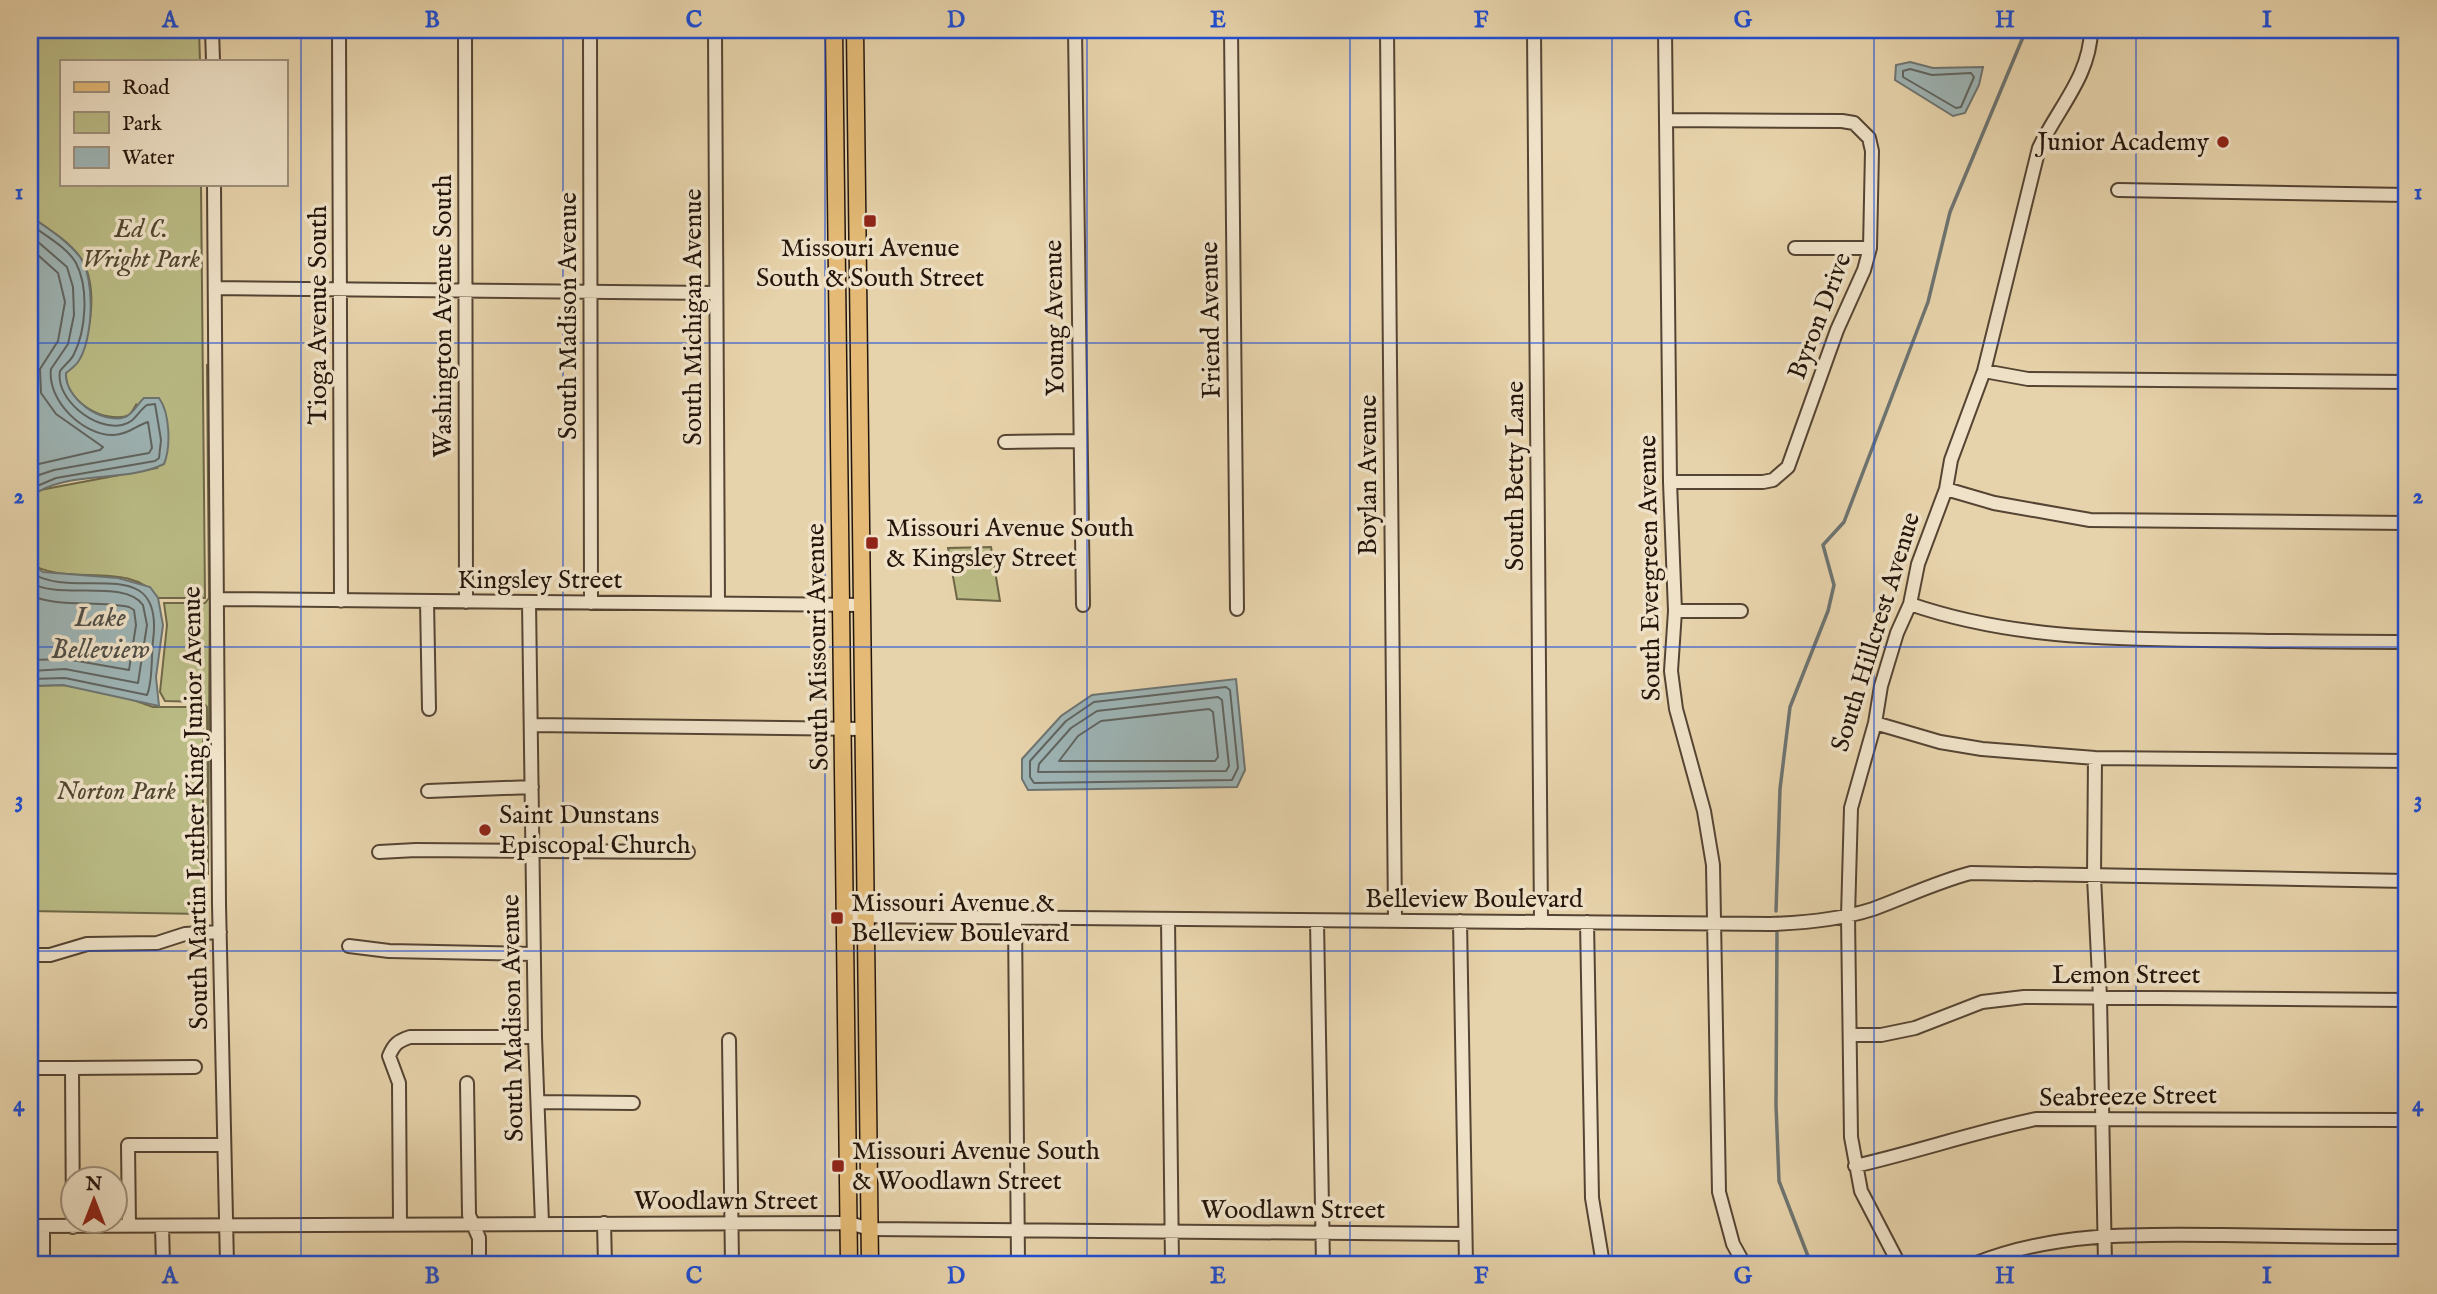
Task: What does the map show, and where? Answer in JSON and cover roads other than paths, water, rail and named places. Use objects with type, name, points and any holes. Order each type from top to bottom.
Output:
[{"type":"main road","name":"South Missouri Avenue","points":[[834,30],[849,1264]]},
{"type":"main road","name":"South Missouri Avenue","points":[[855,30],[870,1264]]},
{"type":"street","points":[[212,30],[213,60]]},
{"type":"street","name":"Tioga Avenue South","points":[[340,30],[341,601]]},
{"type":"street","name":"Washington Avenue South","points":[[465,30],[466,602]]},
{"type":"street","name":"South Madison Avenue","points":[[590,30],[591,603]]},
{"type":"street","name":"South Michigan Avenue","points":[[715,30],[718,604]]},
{"type":"street","name":"Young Avenue","points":[[1075,30],[1083,605]]},
{"type":"street","name":"Friend Avenue","points":[[1231,30],[1237,609]]},
{"type":"street","name":"Boylan Avenue","points":[[1387,30],[1395,920]]},
{"type":"street","name":"South Betty Lane","points":[[1534,30],[1541,922]]},
{"type":"street","name":"South Evergreen Avenue","points":[[1665,30],[1670,482],[1675,611],[1671,671],[1676,709],[1704,811],[1713,865],[1719,1192],[1733,1244],[1744,1264]]},
{"type":"street","name":"South Hillcrest Avenue","points":[[1899,1264],[1871,1215],[1855,1166],[1851,1137],[1848,915],[1851,808],[1860,768],[1875,723],[1889,659],[1910,604],[1918,564],[1946,489],[1951,460],[1984,371],[2039,148],[2054,117],[2077,86],[2086,67],[2091,30]]},
{"type":"street","name":"Byron Drive","points":[[1667,120],[1854,123],[1869,138],[1872,151],[1870,248],[1864,271],[1837,330],[1788,467],[1773,480],[1670,482]]},
{"type":"street","name":"South Martin Luther King Junior Avenue","points":[[214,186],[219,932],[222,1145],[228,1264]]},
{"type":"street","points":[[2118,190],[2407,195]]},
{"type":"street","points":[[1795,248],[1870,248]]},
{"type":"street","points":[[215,288],[715,293]]},
{"type":"street","points":[[1984,371],[2028,379],[2407,382]]},
{"type":"street","points":[[1005,442],[1079,442]]},
{"type":"street","points":[[1946,489],[1994,503],[2090,520],[2407,523]]},
{"type":"street","name":"Kingsley Street","points":[[217,600],[862,605]]},
{"type":"street","points":[[427,601],[429,709]]},
{"type":"street","name":"South Madison Avenue","points":[[529,602],[535,1037],[542,1223]]},
{"type":"street","points":[[1910,604],[1957,620],[1998,629],[2104,639],[2407,642]]},
{"type":"street","points":[[1675,611],[1741,611]]},
{"type":"street","points":[[1875,723],[1940,743],[2095,758],[2407,761]]},
{"type":"street","points":[[531,725],[864,729]]},
{"type":"street","points":[[2095,758],[2094,877],[2100,997],[2105,1264]]},
{"type":"street","points":[[428,791],[532,787]]},
{"type":"street","points":[[379,852],[688,852]]},
{"type":"street","name":"Belleview Boulevard","points":[[845,916],[1810,923],[1873,909],[1936,882],[1971,873],[2407,881]]},
{"type":"street","points":[[1015,917],[1018,1264]]},
{"type":"street","points":[[1168,919],[1172,1264]]},
{"type":"street","points":[[1317,921],[1323,1264]]},
{"type":"street","points":[[1460,921],[1466,1264]]},
{"type":"street","points":[[1587,922],[1591,1198],[1603,1264]]},
{"type":"street","points":[[30,955],[50,955],[87,944],[157,943],[185,934],[219,932]]},
{"type":"street","points":[[349,946],[389,951],[534,954]]},
{"type":"street","name":"Lemon Street","points":[[1850,1035],[1881,1035],[1915,1028],[1982,1002],[2024,997],[2407,1000]]},
{"type":"street","points":[[400,1224],[399,1083],[389,1056],[399,1041],[410,1037],[535,1037]]},
{"type":"street","points":[[729,1040],[732,1264]]},
{"type":"street","points":[[30,1068],[195,1067]]},
{"type":"street","points":[[72,1068],[73,1164]]},
{"type":"street","points":[[467,1083],[469,1215],[479,1238],[479,1264]]},
{"type":"street","points":[[538,1102],[633,1102]]},
{"type":"street","name":"Seabreeze Street","points":[[1855,1166],[2036,1119],[2102,1117],[2407,1120]]},
{"type":"street","points":[[128,1164],[128,1145],[222,1145]]},
{"type":"street","points":[[604,1223],[605,1264]]},
{"type":"street","name":"Woodlawn Street","points":[[130,1226],[849,1223],[870,1229],[1464,1234]]},
{"type":"street","points":[[36,1226],[43,1264]]},
{"type":"street","name":"Woodlawn Street","points":[[36,1226],[60,1227]]},
{"type":"street","points":[[162,1226],[163,1264]]},
{"type":"street","points":[[1973,1264],[2003,1252],[2054,1241],[2104,1236],[2407,1237]]},
{"type":"water","points":[[1910,62],[1933,68],[1983,67],[1979,85],[1965,113],[1953,116],[1895,80],[1896,65]]},
{"type":"water","points":[[30,216],[75,251],[89,280],[91,310],[87,340],[78,362],[66,373],[71,392],[96,413],[116,418],[128,416],[144,398],[159,398],[163,404],[168,430],[168,449],[164,464],[131,474],[61,483],[30,497]]},
{"type":"water","name":"Lake Belleview","points":[[30,563],[43,572],[118,578],[150,587],[158,598],[163,625],[156,677],[159,706],[63,685],[30,686]]},
{"type":"water","points":[[1236,679],[1245,770],[1237,787],[1028,790],[1022,779],[1022,759],[1061,716],[1092,695]]},
{"type":"waterway","points":[[1776,911],[1780,789],[1790,707],[1828,611],[1834,585],[1823,545],[1844,522],[1928,302],[1950,212],[2026,30]]},
{"type":"waterway","points":[[1777,933],[1776,1105],[1779,1181],[1811,1264]]},
{"type":"place","name":"Junior Academy","points":[[2223,142]]},
{"type":"place","name":"Missouri Avenue South & South Street","points":[[870,221]]},
{"type":"place","name":"Missouri Avenue South & Kingsley Street","points":[[872,543]]},
{"type":"place","name":"Saint Dunstans Episcopal Church","points":[[485,830]]},
{"type":"place","name":"Missouri Avenue & Belleview Boulevard","points":[[837,918]]},
{"type":"place","name":"Missouri Avenue South & Woodlawn Street","points":[[838,1166]]},
{"type":"park label","name":"Ed C. Wright Park","points":[[141,244]]},
{"type":"park label","name":"Norton Park","points":[[116,791]]}]
